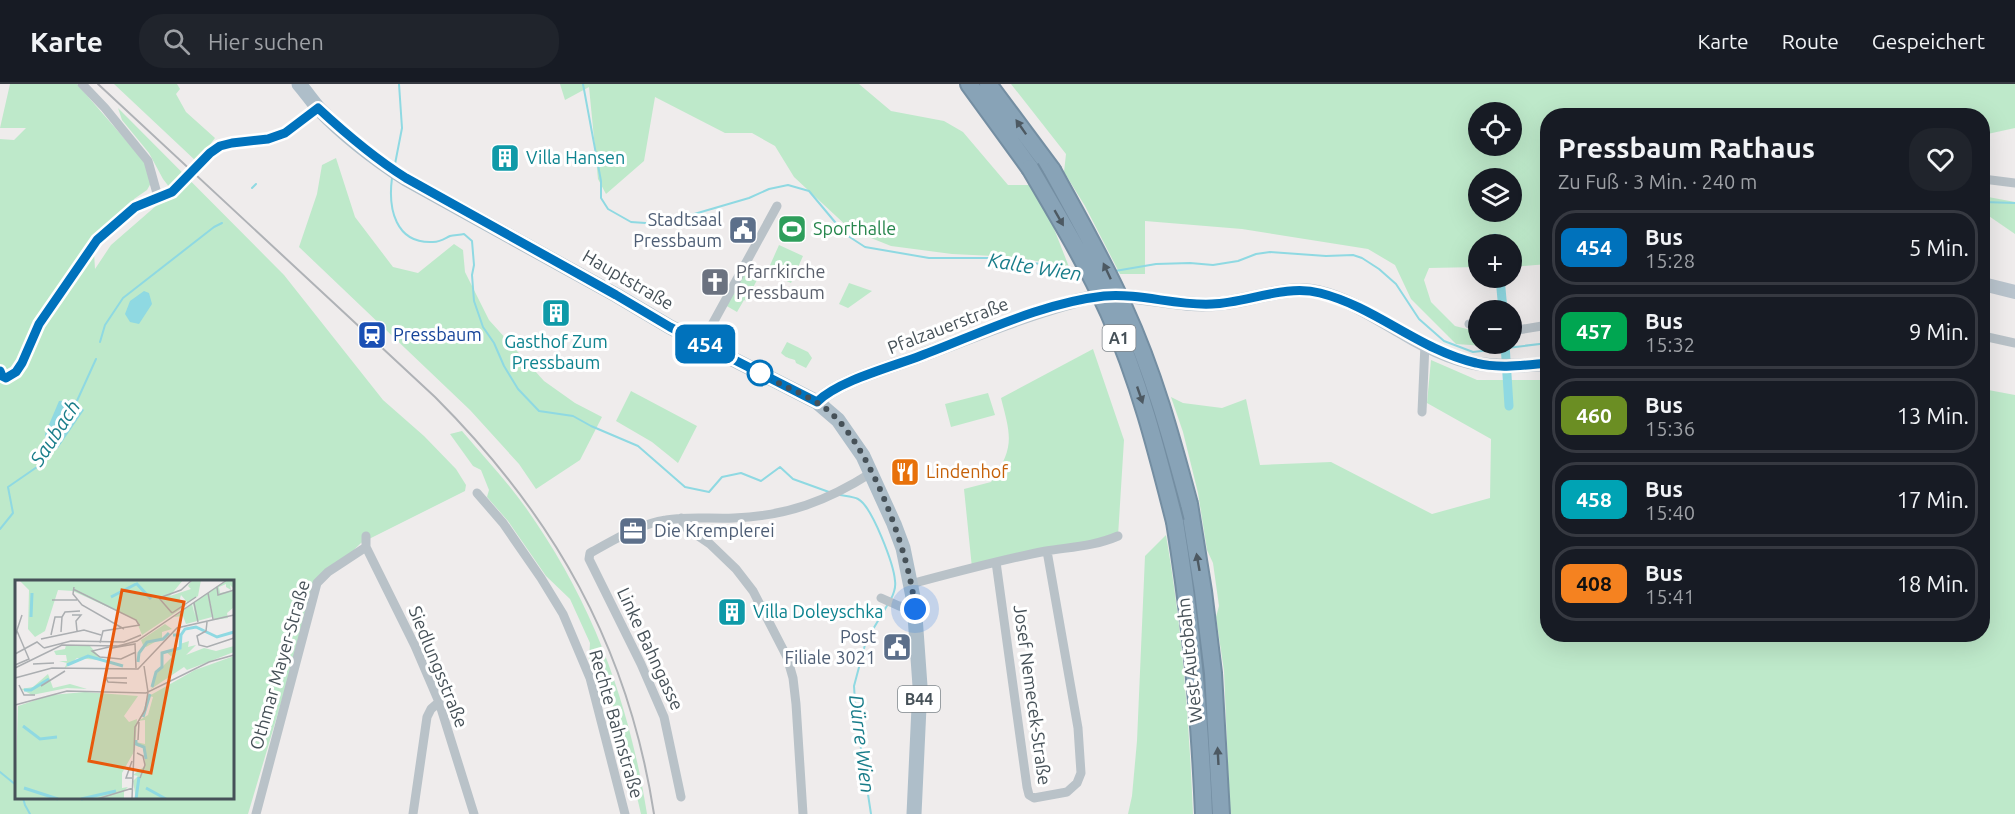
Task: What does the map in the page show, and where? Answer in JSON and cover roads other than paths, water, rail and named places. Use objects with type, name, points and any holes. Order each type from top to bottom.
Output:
[{"type":"highway","name":"West Autobahn","points":[[969,84],[1030,168],[1082,257],[1109,314],[1152,428],[1175,522],[1187,593],[1196,677],[1204,814]]},
{"type":"highway","name":"West Autobahn","points":[[988,84],[1052,170],[1097,251],[1125,309],[1168,425],[1189,504],[1203,591],[1213,673],[1221,814]]},
{"type":"main road","name":"Hauptstraße","points":[[299,84],[318,108],[384,164],[406,178],[670,327],[817,402],[838,420],[853,440],[871,472],[903,548],[911,584],[920,686],[914,814]]},
{"type":"street","points":[[82,84],[105,108],[148,161],[158,197]]},
{"type":"street","points":[[210,153],[226,144],[268,139],[285,133],[318,108]]},
{"type":"street","points":[[1990,180],[2015,183]]},
{"type":"street","points":[[0,371],[6,378],[16,372],[39,324],[97,240],[135,207],[172,192],[179,185]]},
{"type":"street","points":[[702,343],[777,206]]},
{"type":"street","points":[[1990,286],[2015,292]]},
{"type":"street","name":"Pfalzauerstraße","points":[[817,402],[828,393],[853,381],[1001,324],[1078,300],[1107,296],[1148,297],[1193,304],[1213,304],[1289,292],[1317,292],[1340,298],[1425,344],[1477,364],[1491,366],[1540,364]]},
{"type":"street","points":[[1522,329],[1540,326]]},
{"type":"street","points":[[1990,338],[2015,343]]},
{"type":"street","points":[[1422,412],[1425,344]]},
{"type":"street","points":[[803,814],[796,704],[793,678],[787,657],[753,591],[736,569],[710,544],[685,527],[681,518],[761,516],[788,511],[827,498],[871,472]]},
{"type":"street","name":"Rechte Bahnstraße","points":[[477,493],[510,532],[563,614],[590,678],[625,814]]},
{"type":"street","name":"Linke Bahngasse","points":[[681,518],[648,524],[590,553],[592,565],[664,717],[681,797]]},
{"type":"street","name":"Siedlungsstraße","points":[[366,536],[366,547],[415,646],[439,702],[474,814]]},
{"type":"street","points":[[911,584],[996,562],[1105,542],[1118,536]]},
{"type":"street","name":"Othmar Mayer-Straße","points":[[256,814],[317,583],[328,572],[366,547]]},
{"type":"street","name":"Josef Nemecek-Straße","points":[[996,562],[1029,795],[1034,798],[1067,792],[1077,783],[1081,773],[1076,717],[1047,551]]},
{"type":"street","points":[[881,598],[899,606],[915,609]]},
{"type":"street","points":[[413,814],[427,717],[431,709],[439,702]]},
{"type":"water","points":[[144,291],[149,293],[152,304],[139,324],[130,322],[125,314],[130,301]]},
{"type":"water","points":[[73,400],[84,410],[58,448],[45,437],[45,434],[59,401]]},
{"type":"waterway","name":"Dürre Wien","points":[[395,164],[402,128],[399,84]]},
{"type":"waterway","name":"Kalte Wien","points":[[583,84],[601,181],[601,198],[608,209],[631,222],[660,224],[788,185],[809,191],[845,234],[865,247],[929,258],[992,258],[1041,264],[1063,275],[1083,277]]},
{"type":"waterway","name":"Dürre Wien","points":[[392,178],[393,212],[402,231],[420,241],[436,242],[450,236],[464,234],[472,241],[474,301],[483,327],[518,389],[539,411],[573,416],[638,446],[685,487],[709,492],[722,477],[741,473],[761,481],[780,467],[793,479],[829,492]]},
{"type":"waterway","name":"Saubach","points":[[252,188],[256,184]]},
{"type":"waterway","name":"Kalte Wien","points":[[1990,202],[2015,203]]},
{"type":"waterway","name":"Saubach","points":[[100,342],[105,325],[123,298],[222,223]]},
{"type":"waterway","name":"Kalte Wien","points":[[1115,271],[1156,264],[1213,265],[1270,252],[1326,256],[1353,255],[1379,269],[1396,284],[1419,319],[1444,341],[1473,352],[1540,344]]},
{"type":"waterway","points":[[1501,288],[1502,300]]},
{"type":"waterway","points":[[1506,354],[1509,406]]},
{"type":"waterway","name":"Saubach","points":[[76,403],[96,359]]},
{"type":"waterway","name":"Saubach","points":[[46,452],[53,441]]},
{"type":"waterway","name":"Saubach","points":[[0,529],[13,513],[8,487],[37,467],[43,457]]},
{"type":"waterway","name":"Dürre Wien","points":[[840,495],[858,499],[864,504],[876,524],[894,573],[895,586],[891,599]]},
{"type":"waterway","name":"Dürre Wien","points":[[871,814],[856,716],[854,686],[866,641],[888,604]]},
{"type":"waterway","points":[[0,772],[15,784]]},
{"type":"waterway","points":[[23,799],[30,814]]},
{"type":"tunnel","points":[[179,185],[210,153]]},
{"type":"railway","points":[[98,84],[435,397],[478,442],[516,489],[550,537],[579,587],[605,640],[626,695],[642,753],[654,814]]},
{"type":"place","name":"Villa Hansen","points":[[505,158]]},
{"type":"place","name":"Sporthalle","points":[[792,229]]},
{"type":"place","name":"Stadtsaal Pressbaum","points":[[743,230]]},
{"type":"place","name":"Pfarrkirche Pressbaum","points":[[715,282]]},
{"type":"place","name":"Gasthof Zum Pressbaum","points":[[556,313]]},
{"type":"place","name":"Pressbaum","points":[[372,335]]},
{"type":"place","name":"Lindenhof","points":[[905,472]]},
{"type":"place","name":"Die Kremplerei","points":[[633,531]]},
{"type":"place","name":"Villa Doleyschka","points":[[732,612]]},
{"type":"place","name":"Post Filiale 3021","points":[[897,647]]}]
